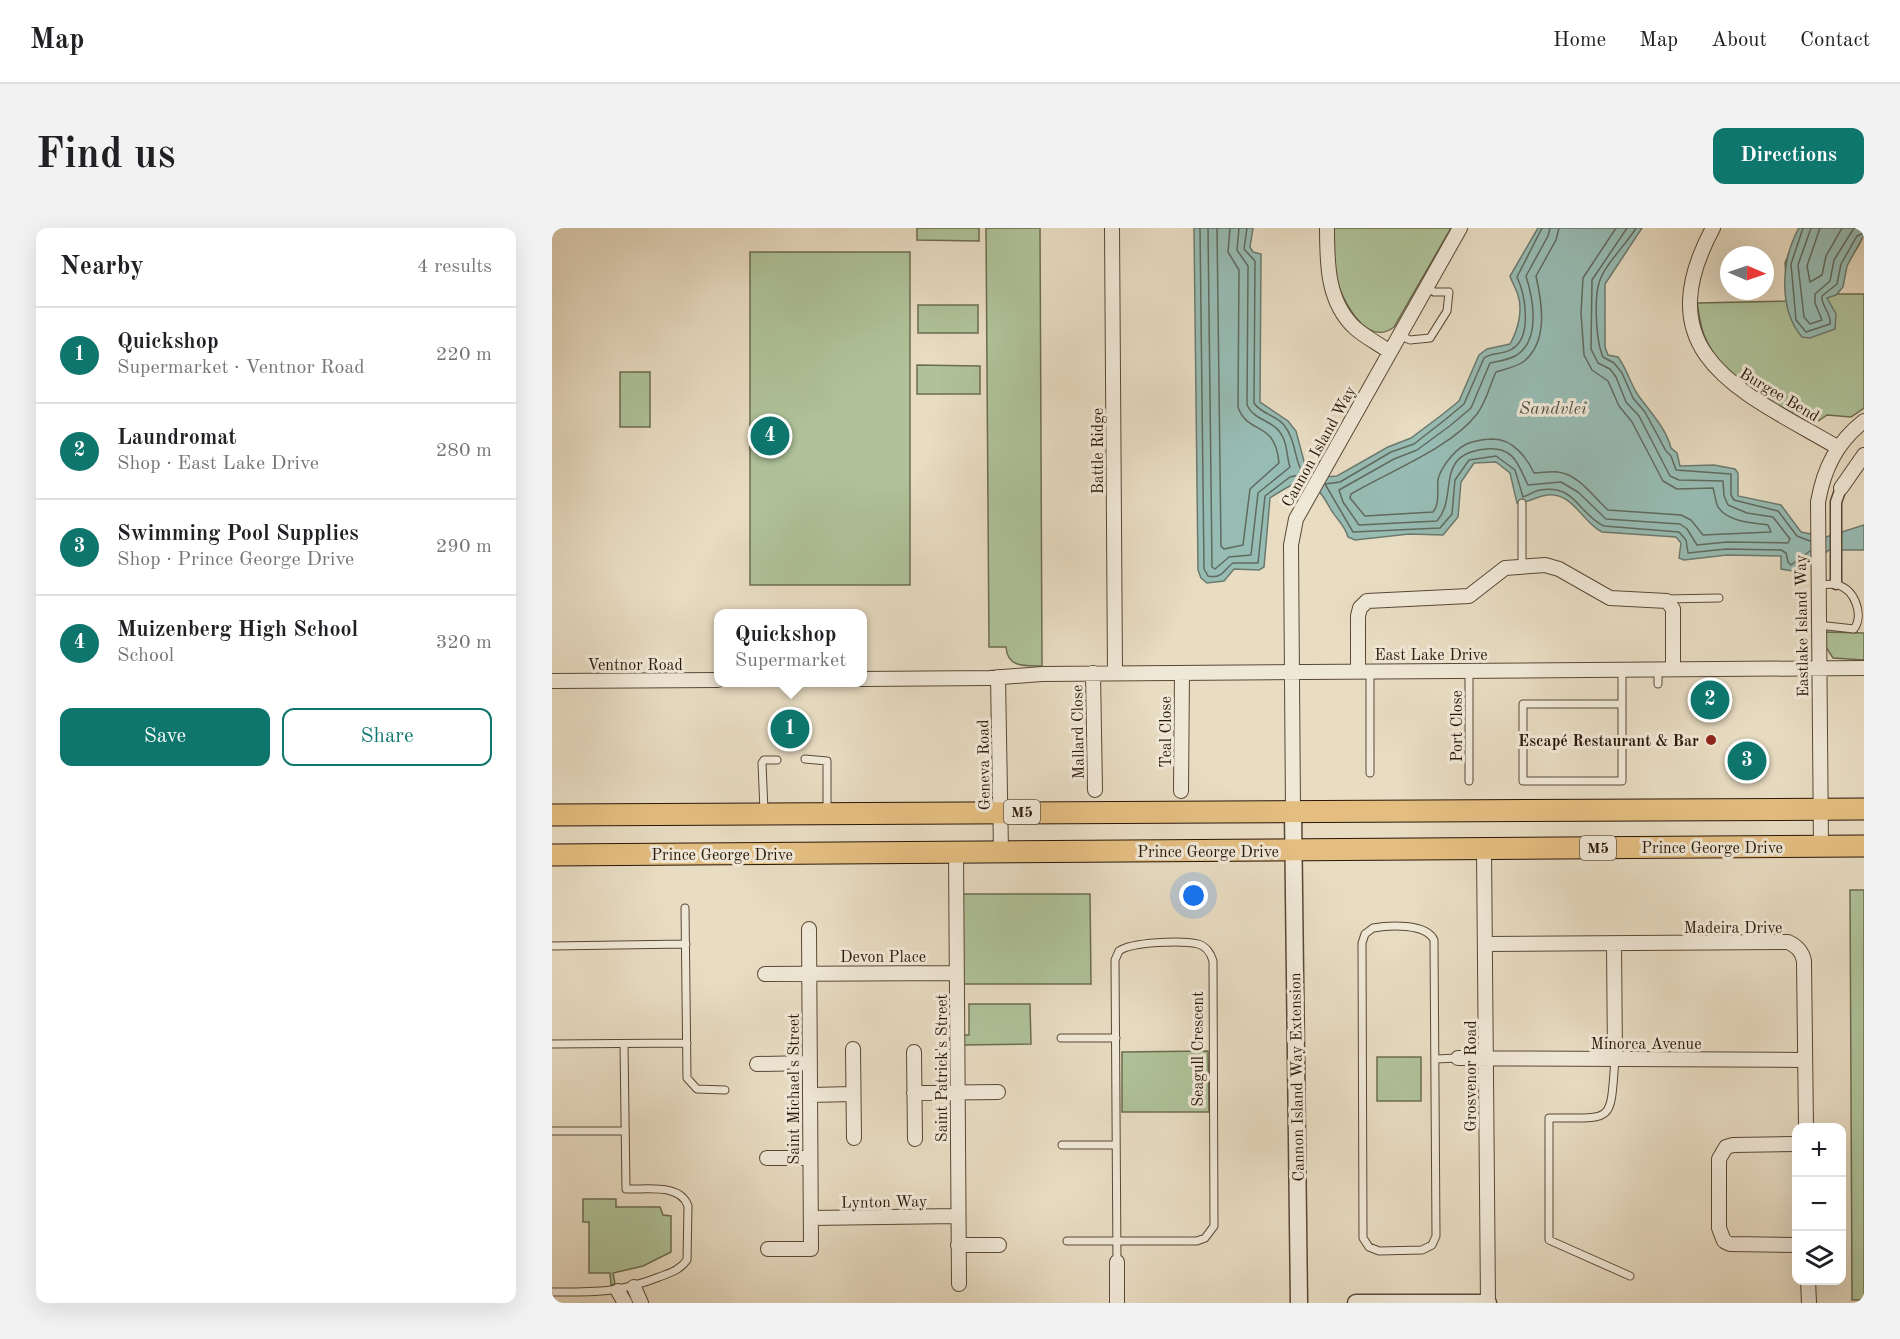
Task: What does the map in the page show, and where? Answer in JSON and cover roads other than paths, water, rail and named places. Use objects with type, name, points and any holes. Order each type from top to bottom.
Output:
[{"type":"main road","name":"M5","points":[[552,815],[1864,809]]},
{"type":"main road","name":"Prince George Drive","points":[[552,855],[1864,846]]},
{"type":"street","name":"Battle Ridge","points":[[1112,228],[1115,673]]},
{"type":"street","points":[[1327,228],[1327,260],[1334,295],[1356,328],[1390,352]]},
{"type":"street","name":"Cannon Island Way","points":[[1293,811],[1291,545],[1296,519],[1460,228]]},
{"type":"street","name":"Burgee Bend","points":[[1713,228],[1694,271],[1689,303],[1696,338],[1710,362],[1737,389],[1837,447]]},
{"type":"street","name":"Eastlake Island Way","points":[[1821,847],[1817,525],[1821,482],[1837,447],[1862,427]]},
{"type":"street","points":[[1836,584],[1836,502],[1841,488],[1864,454]]},
{"type":"street","points":[[1364,671],[1358,616],[1363,604],[1382,599],[1469,596],[1500,571],[1522,566],[1553,567],[1610,598],[1662,599],[1672,609],[1673,669]]},
{"type":"street","name":"East Lake Drive","points":[[998,677],[1011,674],[1093,673],[1864,668]]},
{"type":"street","name":"Mallard Close","points":[[1093,673],[1095,790]]},
{"type":"street","name":"Teal Close","points":[[1181,791],[1182,673]]},
{"type":"street","points":[[867,679],[998,677]]},
{"type":"street","name":"Geneva Road","points":[[998,677],[1001,852]]},
{"type":"street","name":"Ventnor Road","points":[[552,681],[714,680]]},
{"type":"street","name":"Cannon Island Way Extension","points":[[1293,811],[1299,1303]]},
{"type":"street","name":"Grosvenor Road","points":[[1484,849],[1488,1303]]},
{"type":"street","name":"Saint Patrick's Street","points":[[956,853],[958,1284]]},
{"type":"street","name":"Saint Michael's Street","points":[[768,1249],[811,1249],[808,929]]},
{"type":"street","name":"Madeira Drive","points":[[1485,944],[1794,945],[1800,951],[1804,961],[1806,1123]]},
{"type":"street","points":[[1614,944],[1615,1059]]},
{"type":"street","name":"Devon Place","points":[[765,974],[956,973]]},
{"type":"street","points":[[853,1049],[854,1138]]},
{"type":"street","points":[[914,1052],[915,1139]]},
{"type":"street","name":"Minorca Avenue","points":[[1458,1058],[1805,1060]]},
{"type":"street","points":[[757,1064],[810,1063]]},
{"type":"street","points":[[914,1093],[998,1092]]},
{"type":"street","points":[[810,1095],[853,1094]]},
{"type":"street","points":[[1792,1144],[1733,1144],[1726,1147],[1719,1159],[1719,1228],[1724,1241],[1730,1244],[1792,1245]]},
{"type":"street","points":[[766,1158],[810,1158]]},
{"type":"street","name":"Lynton Way","points":[[811,1218],[958,1216]]},
{"type":"street","points":[[958,1245],[999,1245]]},
{"type":"street","name":"Seagull Crescent","points":[[1117,1263],[1118,1303]]},
{"type":"street","points":[[1808,1285],[1809,1303]]},
{"type":"street","points":[[634,1287],[641,1303]]},
{"type":"street","points":[[1356,1303],[1488,1303]]},
{"type":"lane","points":[[1399,335],[1410,340],[1430,338],[1447,311],[1449,292],[1434,292],[1427,287]]},
{"type":"lane","points":[[1522,503],[1522,566]]},
{"type":"lane","points":[[1817,585],[1836,584],[1852,595],[1858,604],[1857,626],[1854,629],[1818,625]]},
{"type":"lane","points":[[1662,599],[1719,598]]},
{"type":"lane","points":[[1658,669],[1658,684]]},
{"type":"lane","points":[[1622,670],[1622,704],[1622,781],[1523,781],[1523,704],[1622,704]]},
{"type":"lane","points":[[1364,671],[1370,773]]},
{"type":"lane","name":"Port Close","points":[[1469,671],[1469,781]]},
{"type":"lane","points":[[805,759],[825,760],[828,763],[827,813]]},
{"type":"lane","points":[[764,814],[762,763],[764,760],[777,760]]},
{"type":"lane","points":[[685,908],[687,1078],[691,1084],[703,1090],[725,1090]]},
{"type":"lane","points":[[1373,928],[1421,929],[1432,935],[1435,944],[1436,1059],[1435,1241],[1422,1250],[1374,1250],[1363,1238],[1362,943],[1365,934],[1373,928]]},
{"type":"lane","name":"Seagull Crescent","points":[[1067,1241],[1117,1241],[1197,1241],[1205,1238],[1214,1226],[1213,961],[1205,947],[1198,944],[1135,943],[1119,951],[1115,960],[1116,1038],[1116,1145],[1117,1241],[1117,1263]]},
{"type":"lane","points":[[552,946],[686,944]]},
{"type":"lane","points":[[1061,1038],[1116,1038]]},
{"type":"lane","points":[[552,1044],[687,1043]]},
{"type":"lane","points":[[552,1292],[621,1297],[634,1287],[678,1269],[687,1260],[688,1206],[685,1198],[679,1192],[626,1189],[624,1044]]},
{"type":"lane","points":[[1436,1059],[1458,1058]]},
{"type":"lane","points":[[1615,1059],[1613,1101],[1607,1112],[1594,1118],[1549,1118],[1550,1240],[1630,1276]]},
{"type":"lane","points":[[552,1131],[625,1131]]},
{"type":"lane","points":[[1062,1145],[1116,1145]]},
{"type":"water","name":"Sandvlei","points":[[1194,228],[1253,228],[1250,247],[1253,252],[1261,254],[1260,402],[1288,421],[1296,431],[1305,465],[1323,477],[1337,476],[1388,447],[1411,438],[1459,401],[1479,355],[1487,349],[1510,344],[1517,327],[1520,307],[1510,276],[1538,228],[1642,228],[1605,284],[1605,347],[1608,355],[1618,357],[1638,395],[1662,427],[1671,448],[1677,453],[1680,466],[1714,465],[1735,469],[1738,473],[1738,496],[1781,505],[1801,532],[1826,537],[1864,525],[1864,550],[1829,550],[1824,554],[1811,557],[1793,571],[1781,569],[1781,556],[1727,555],[1684,560],[1679,558],[1681,543],[1676,537],[1602,532],[1568,500],[1561,497],[1544,495],[1517,503],[1510,473],[1496,462],[1474,463],[1461,482],[1458,517],[1443,535],[1409,534],[1355,540],[1348,537],[1343,525],[1311,484],[1304,482],[1289,486],[1270,498],[1264,567],[1259,570],[1234,569],[1224,581],[1207,583],[1201,578],[1198,570]]},
{"type":"water","points":[[1799,228],[1864,228],[1864,235],[1847,266],[1843,287],[1836,295],[1827,298],[1836,314],[1835,329],[1810,338],[1802,337],[1794,326],[1786,299],[1788,255]]},
{"type":"place","name":"Muizenberg High School","points":[[770,436]]},
{"type":"place","name":"Laundromat","points":[[1710,700]]},
{"type":"place","name":"Quickshop","points":[[790,729]]},
{"type":"place","name":"Escapé Restaurant & Bar","points":[[1711,740]]},
{"type":"place","name":"Swimming Pool Supplies","points":[[1747,761]]}]
